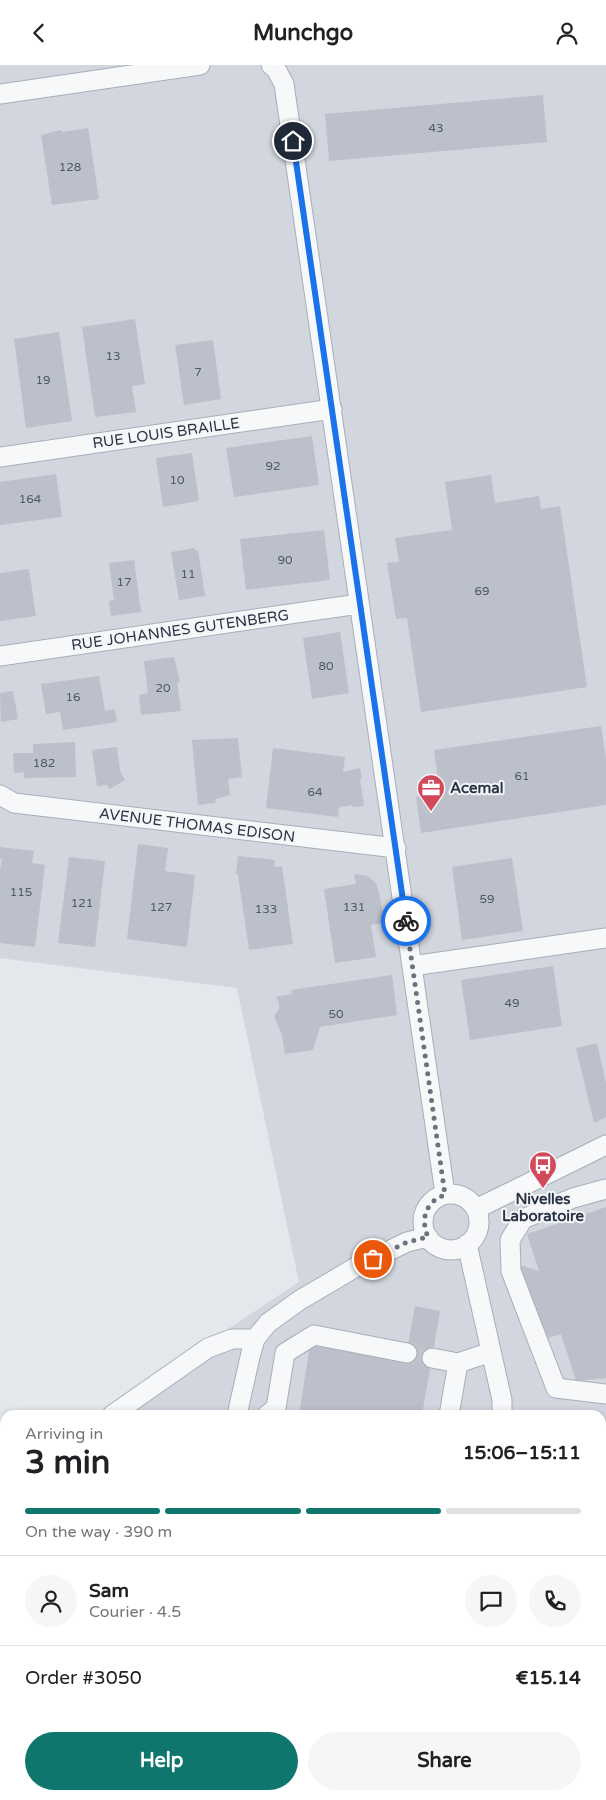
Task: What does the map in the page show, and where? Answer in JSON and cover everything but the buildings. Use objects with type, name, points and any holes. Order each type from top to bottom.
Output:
[{"type":"street","points":[[0,94],[200,65]]},
{"type":"street","points":[[271,65],[276,69],[284,84],[445,1195]]},
{"type":"street","name":"RUE LOUIS BRAILLE","points":[[0,457],[332,409]]},
{"type":"street","name":"RUE JOHANNES GUTENBERG","points":[[0,656],[359,604]]},
{"type":"street","name":"AVENUE THOMAS EDISON","points":[[0,795],[14,803],[396,848]]},
{"type":"street","points":[[418,965],[606,938]]},
{"type":"street","points":[[476,1209],[606,1145]]},
{"type":"street","points":[[606,1189],[573,1198],[523,1219],[510,1239],[511,1271],[556,1388],[606,1394]]},
{"type":"street","points":[[445,1195],[462,1196],[470,1201],[476,1209],[479,1219],[478,1229],[468,1244],[452,1249],[443,1248],[434,1244],[424,1229],[426,1210],[432,1202],[445,1195]]},
{"type":"street","points":[[238,1410],[255,1339],[268,1323],[300,1300],[356,1267],[407,1242],[428,1237]]},
{"type":"street","points":[[468,1244],[502,1400],[502,1410]]},
{"type":"street","points":[[273,1410],[276,1408],[285,1353],[314,1335],[407,1353]]},
{"type":"street","points":[[119,1410],[208,1348],[232,1339],[255,1339]]},
{"type":"street","points":[[432,1358],[458,1363],[491,1352]]},
{"type":"street","points":[[450,1410],[458,1363]]},
{"type":"shaded area","points":[[0,65],[606,65],[606,1410],[126,1410],[209,1353],[228,1329],[299,1282],[237,988],[0,958]]},
{"type":"tunnel","points":[[407,1353],[432,1358]]},
{"type":"way so far","points":[[373,1259],[407,1242],[428,1237],[424,1229],[426,1210],[432,1202],[445,1195],[406,921]]},
{"type":"place","name":"Acemal","points":[[431,812]]},
{"type":"place","name":"Nivelles Laboratoire","points":[[543,1189]]},
{"type":"route","points":[[293,141],[406,921]]}]
